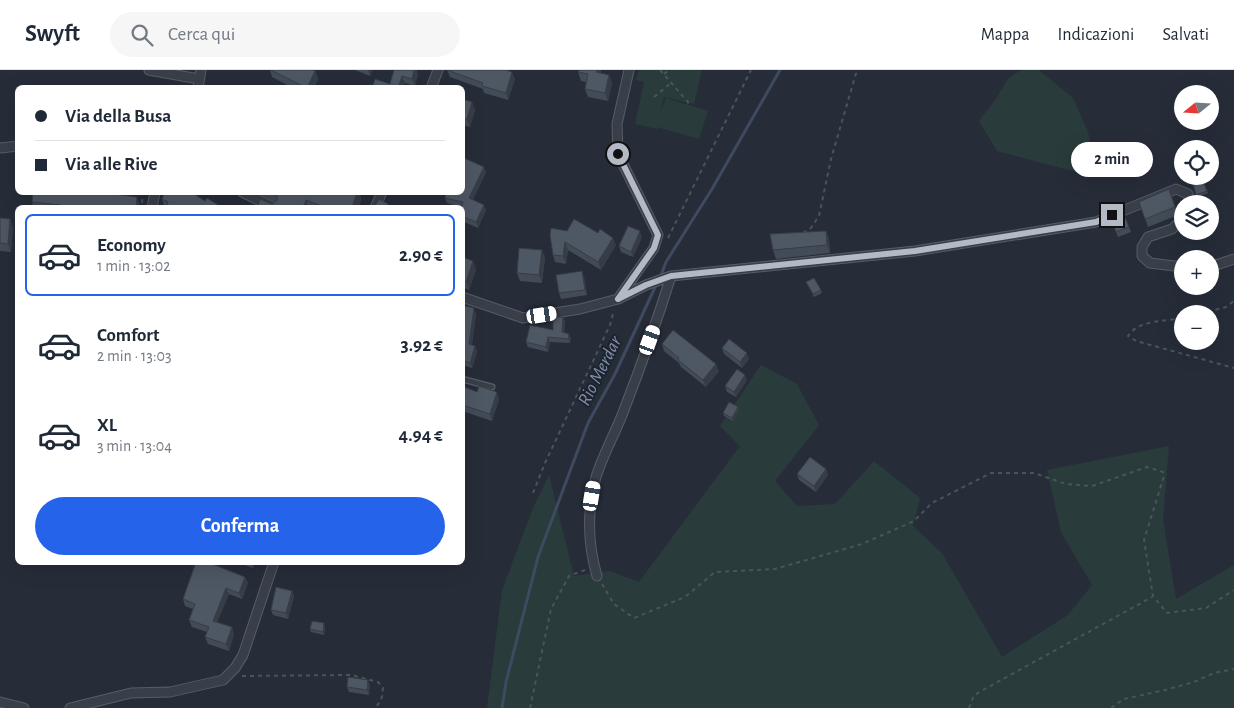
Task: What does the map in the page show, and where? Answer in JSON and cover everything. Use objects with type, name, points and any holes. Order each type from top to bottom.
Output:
[{"type":"street","points":[[149,70],[199,79]]},
{"type":"street","points":[[431,85],[438,70]]},
{"type":"street","points":[[618,299],[654,248],[658,235],[618,154],[616,124],[629,70]]},
{"type":"street","points":[[0,148],[15,146]]},
{"type":"street","points":[[465,298],[523,318],[580,309],[618,299],[650,283],[671,276],[915,251],[1096,222],[1176,189],[1188,195]]},
{"type":"street","points":[[248,195],[269,205]]},
{"type":"street","points":[[1174,227],[1148,237],[1142,247],[1142,256],[1150,262],[1174,266]]},
{"type":"street","points":[[1219,264],[1234,258]]},
{"type":"street","points":[[596,571],[591,555],[590,512],[595,480],[624,411],[671,276]]},
{"type":"street","points":[[70,708],[131,693],[170,692],[222,680],[235,668],[243,655],[273,565]]},
{"type":"street","points":[[0,702],[24,708]]},
{"type":"lane","points":[[465,380],[492,387]]},
{"type":"path","points":[[660,70],[688,102],[688,105]]},
{"type":"path","points":[[664,74],[669,70]]},
{"type":"path","points":[[666,241],[751,70]]},
{"type":"path","points":[[803,232],[811,228],[819,216],[831,160],[857,70]]},
{"type":"path","points":[[654,97],[671,82]]},
{"type":"path","points":[[533,493],[545,462],[610,324],[618,299]]},
{"type":"path","points":[[1219,309],[1226,307],[1234,301]]},
{"type":"path","points":[[1174,319],[1147,323],[1132,329],[1128,336],[1136,341],[1234,368]]},
{"type":"path","points":[[530,708],[551,609],[569,576],[596,571],[614,604],[634,618],[685,597],[715,572],[775,569],[862,544],[914,521],[932,503],[991,473],[1034,473],[1066,484],[1092,486],[1147,467],[1163,472],[1164,476],[1144,540],[1153,596],[1167,613],[1206,608],[1234,590]]},
{"type":"path","points":[[969,708],[974,695],[1153,596]]},
{"type":"path","points":[[1111,708],[1124,699],[1165,690],[1194,682],[1214,673],[1234,669]]},
{"type":"path","points":[[222,680],[246,675],[351,675],[378,682],[383,688],[382,697],[376,708]]},
{"type":"shaded area","points":[[639,70],[702,70],[694,104],[664,97],[660,113],[666,98],[708,111],[699,139],[657,127],[657,129],[635,124],[644,82],[636,80]]},
{"type":"shaded area","points":[[1021,70],[1039,70],[1073,98],[1088,132],[1091,145],[1076,172],[997,151],[979,121],[1008,79]]},
{"type":"shaded area","points":[[761,365],[797,384],[819,425],[775,481],[797,506],[835,504],[874,461],[920,498],[913,526],[942,553],[1002,657],[1068,615],[1092,585],[1061,532],[1047,470],[1169,446],[1163,519],[1176,599],[1234,565],[1234,708],[487,708],[502,590],[534,506],[549,475],[574,576],[610,571],[639,582],[740,446],[720,426]]},
{"type":"building","points":[[271,70],[315,71],[308,85],[301,85]]},
{"type":"building","points":[[394,70],[414,70],[412,79],[402,76],[399,85],[373,85],[375,79],[390,84]]},
{"type":"building","points":[[447,70],[506,70],[512,72],[506,93],[482,86],[483,83]]},
{"type":"building","points":[[579,70],[597,70],[596,72],[609,75],[605,93],[585,89],[588,74],[578,72]]},
{"type":"building","points":[[465,100],[472,102],[467,119],[465,119]]},
{"type":"building","points":[[465,158],[484,167],[469,198],[484,205],[476,222],[465,217],[465,205],[462,205],[463,202],[445,198],[446,195],[465,195]]},
{"type":"building","points":[[1193,185],[1205,185],[1207,191],[1196,195]]},
{"type":"building","points":[[1169,189],[1174,207],[1145,219],[1139,202]]},
{"type":"building","points":[[33,195],[121,195],[137,197],[136,205],[60,205],[32,202]]},
{"type":"building","points":[[164,195],[196,195],[205,201],[207,198],[218,205],[167,205],[168,202],[162,199]]},
{"type":"building","points":[[277,195],[356,195],[353,205],[319,205],[306,200],[304,205],[258,205],[260,199],[272,204],[277,200]]},
{"type":"building","points":[[379,199],[388,204],[372,205],[376,204]]},
{"type":"building","points":[[1125,217],[1129,227],[1116,232],[1112,221]]},
{"type":"building","points":[[0,218],[10,219],[8,244],[0,243]]},
{"type":"building","points":[[574,219],[598,233],[600,229],[613,238],[598,262],[565,242],[563,256],[553,255],[550,235],[551,228],[567,231]]},
{"type":"building","points":[[628,226],[640,231],[631,252],[619,246]]},
{"type":"building","points":[[826,231],[827,245],[773,250],[770,234]]},
{"type":"building","points":[[519,248],[542,250],[539,275],[517,273]]},
{"type":"building","points":[[465,258],[473,261],[465,282]]},
{"type":"building","points":[[582,271],[585,290],[559,293],[556,275]]},
{"type":"building","points":[[814,278],[821,290],[813,294],[806,282]]},
{"type":"building","points":[[465,306],[474,308],[469,344],[475,346],[470,363],[465,361]]},
{"type":"building","points":[[553,317],[563,317],[562,332],[569,334],[568,339],[548,337],[546,347],[526,342],[530,325],[553,330]]},
{"type":"building","points":[[673,330],[716,364],[703,380],[662,344]]},
{"type":"building","points":[[729,339],[747,353],[740,362],[722,348]]},
{"type":"building","points":[[737,369],[745,375],[734,392],[725,386]]},
{"type":"building","points":[[479,386],[497,392],[490,414],[465,406],[465,387],[477,392]]},
{"type":"building","points":[[729,402],[738,407],[732,418],[723,413]]},
{"type":"building","points":[[810,457],[826,469],[814,486],[797,474]]},
{"type":"building","points":[[195,565],[215,565],[245,577],[239,593],[226,588],[213,621],[232,627],[226,644],[205,637],[209,627],[189,620],[195,604],[183,599]]},
{"type":"building","points":[[276,587],[292,591],[286,613],[271,610]]},
{"type":"building","points":[[312,621],[324,623],[323,632],[310,629]]},
{"type":"building","points":[[348,677],[368,680],[367,690],[347,687]]},
{"type":"waterway","name":"Rio Merdar","points":[[660,278],[666,262],[712,189],[780,70]]},
{"type":"waterway","name":"Rio Merdar","points":[[502,708],[506,682],[538,557],[588,423],[615,374],[657,283]]},
{"type":"route","points":[[618,154],[658,235],[654,248],[618,299],[646,285],[671,276],[915,251],[1096,222],[1112,215]]}]
